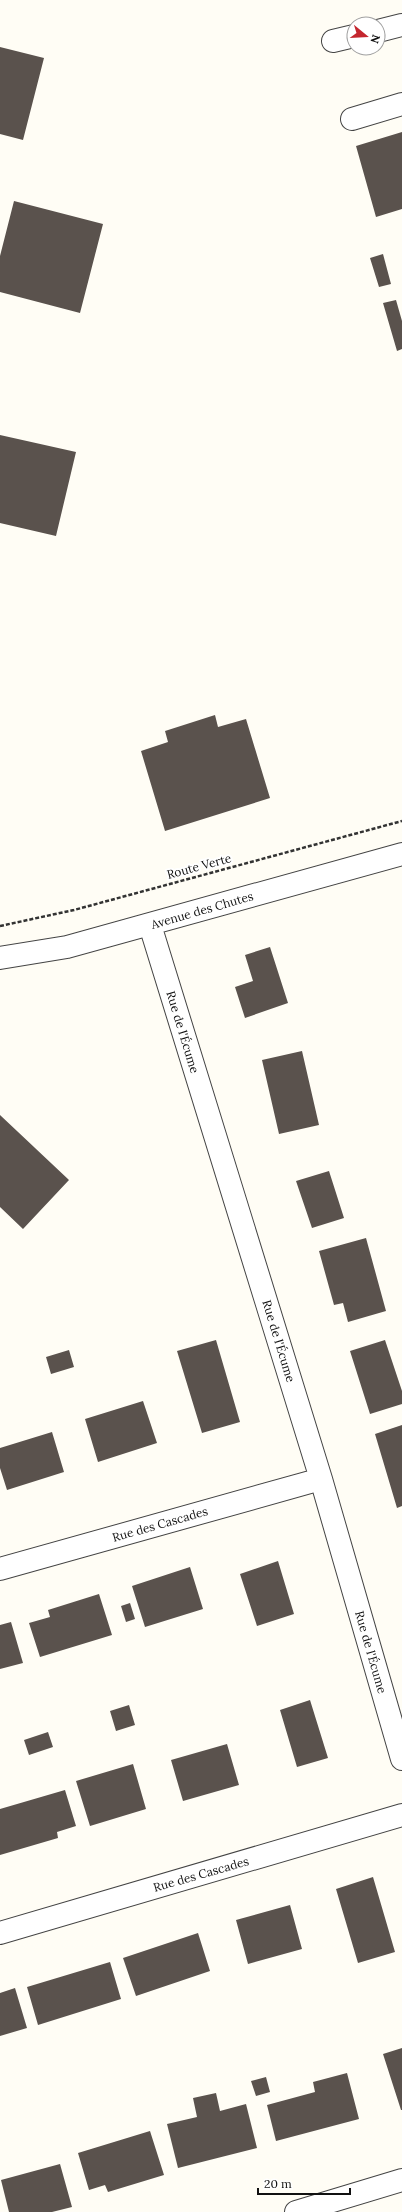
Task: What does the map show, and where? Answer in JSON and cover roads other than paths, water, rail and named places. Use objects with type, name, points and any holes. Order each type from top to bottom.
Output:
[{"type":"street","points":[[386,29],[402,25]]},
{"type":"street","points":[[333,41],[346,38]]},
{"type":"street","points":[[352,119],[402,104]]},
{"type":"street","name":"Avenue des Chutes","points":[[0,958],[67,947],[402,854]]},
{"type":"street","name":"Rue de l'Écume","points":[[150,925],[321,1479],[402,1759]]},
{"type":"street","name":"Rue des Cascades","points":[[0,1569],[321,1479]]},
{"type":"street","name":"Rue des Cascades","points":[[0,1933],[402,1815]]},
{"type":"street","points":[[296,2212],[402,2180]]}]
